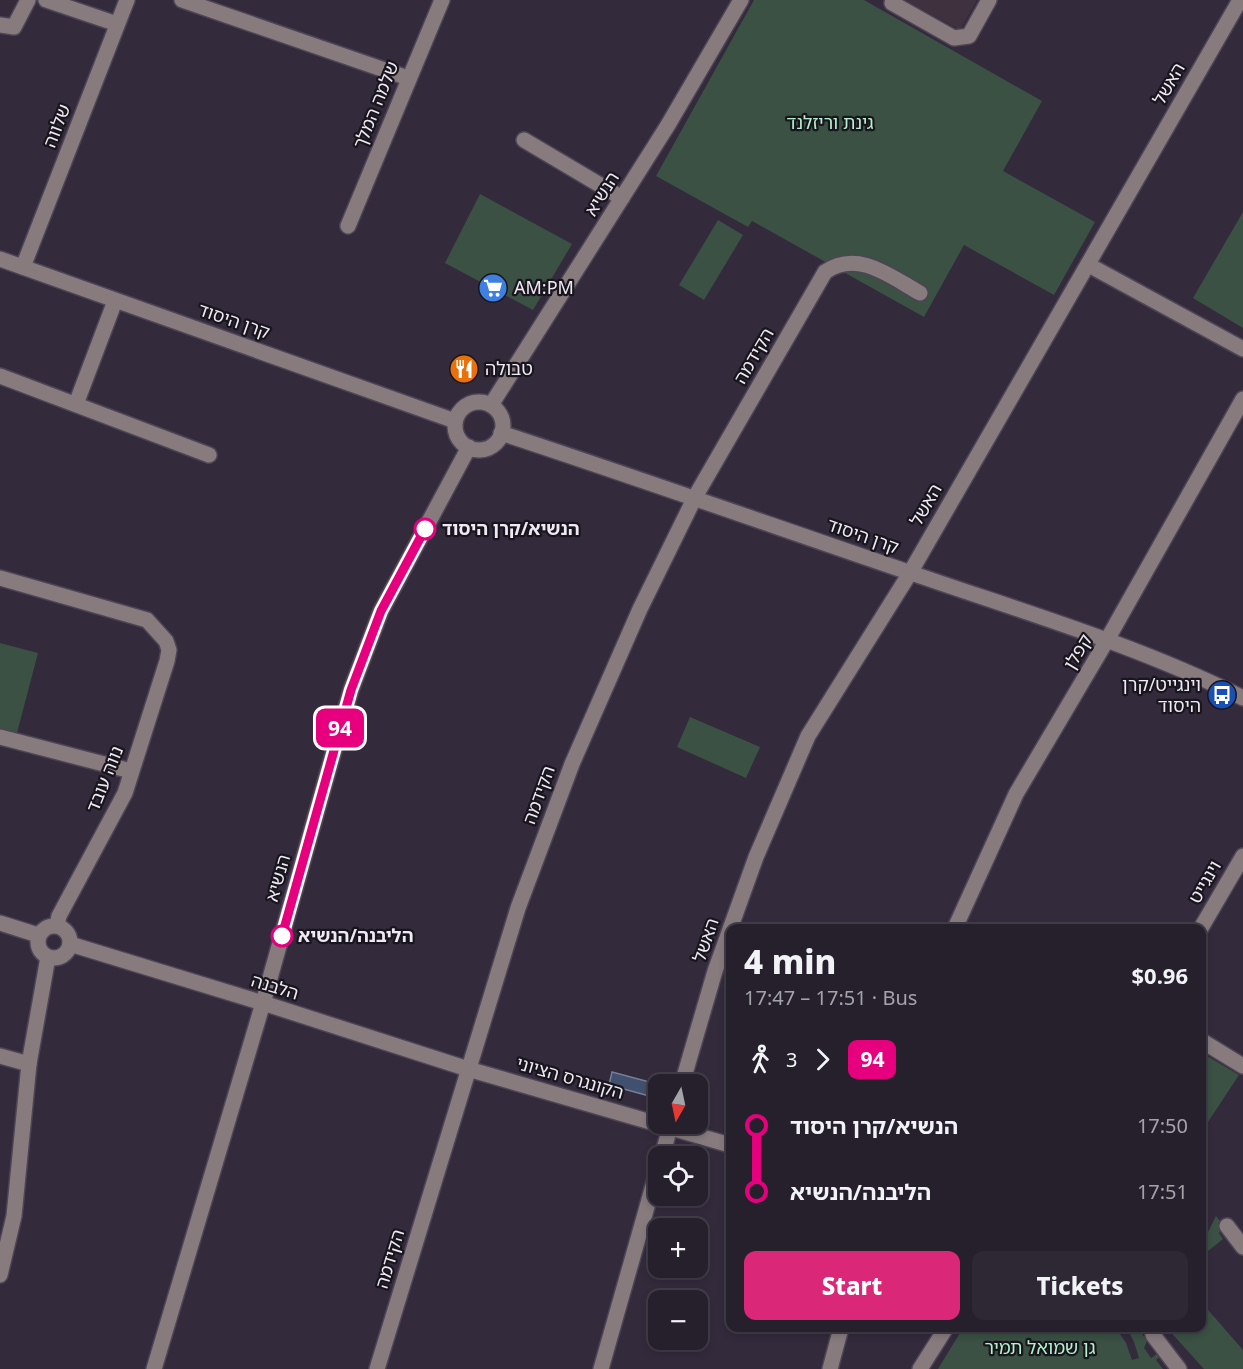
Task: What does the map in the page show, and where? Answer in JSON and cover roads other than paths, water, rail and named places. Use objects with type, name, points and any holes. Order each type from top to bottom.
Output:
[{"type":"street","points":[[0,26],[14,27],[28,0]]},
{"type":"street","points":[[46,0],[117,24]]},
{"type":"street","name":"שלווה","points":[[23,267],[127,0]]},
{"type":"street","points":[[182,0],[408,78]]},
{"type":"street","name":"שלמה המלך","points":[[348,226],[442,0]]},
{"type":"street","name":"הנשיא","points":[[491,405],[668,125],[741,0]]},
{"type":"street","points":[[892,3],[954,38],[969,36],[989,0]]},
{"type":"street","name":"האשל","points":[[732,924],[752,868],[808,736],[910,573],[1240,0]]},
{"type":"street","points":[[524,140],[622,198]]},
{"type":"street","name":"קרן היסוד","points":[[0,259],[455,421]]},
{"type":"street","name":"הקידמה","points":[[376,1369],[518,908],[572,764],[640,609],[695,497],[825,272],[838,264],[864,263],[920,293]]},
{"type":"street","points":[[1096,269],[1243,349]]},
{"type":"street","points":[[76,404],[116,301]]},
{"type":"street","points":[[0,376],[209,454]]},
{"type":"street","name":"קפלן","points":[[958,924],[1016,794],[1107,640],[1243,399]]},
{"type":"street","points":[[475,402],[491,405],[501,417],[501,433],[493,445],[485,449],[469,447],[458,437],[455,421],[467,405],[475,402]]},
{"type":"street","name":"קרן היסוד","points":[[501,433],[695,497],[1107,640],[1209,681],[1243,698]]},
{"type":"street","name":"הנשיא","points":[[154,1369],[351,690],[381,611],[469,447]]},
{"type":"street","name":"נווה עובד","points":[[0,578],[147,620],[166,641],[169,650],[125,793],[59,916],[57,925]]},
{"type":"street","name":"קרן היסוד","points":[[1209,681],[1243,690]]},
{"type":"street","points":[[0,736],[131,771]]},
{"type":"street","name":"וינגייט","points":[[1203,924],[1243,856]]},
{"type":"street","points":[[0,923],[38,935]]},
{"type":"street","points":[[57,925],[68,933],[70,944],[63,955],[48,957],[40,951],[38,935],[46,927],[57,925]]},
{"type":"street","name":"האשל","points":[[685,1074],[726,940]]},
{"type":"street","name":"הלבנה","points":[[70,944],[468,1069]]},
{"type":"street","points":[[0,1275],[14,1216],[28,1064],[48,957]]},
{"type":"street","points":[[1206,1043],[1243,1066]]},
{"type":"street","points":[[0,1056],[28,1064]]},
{"type":"street","name":"הקונגרס הציוני","points":[[468,1069],[648,1119]]},
{"type":"street","name":"הקונגרס הציוני","points":[[698,1134],[726,1144]]},
{"type":"street","points":[[601,1369],[648,1203]]},
{"type":"street","points":[[1227,1226],[1243,1247]]},
{"type":"street","points":[[830,1369],[840,1332]]},
{"type":"street","points":[[920,1369],[943,1332]]},
{"type":"street","points":[[1153,1335],[1179,1369]]},
{"type":"water","points":[[612,1072],[648,1082],[648,1096],[609,1085]]},
{"type":"place","name":"AM:PM","points":[[493,288]]},
{"type":"place","name":"טבולה","points":[[464,369]]},
{"type":"place","name":"הנשיא/קרן היסוד","points":[[425,529]]},
{"type":"place","name":"וינגייט/קרן היסוד","points":[[1222,695]]},
{"type":"place","name":"הליבנה/הנשיא","points":[[282,936]]},
{"type":"park label","name":"גינת וריזלנד","points":[[830,123]]},
{"type":"park label","name":"גן שמואל תמיר","points":[[1040,1348]]}]
